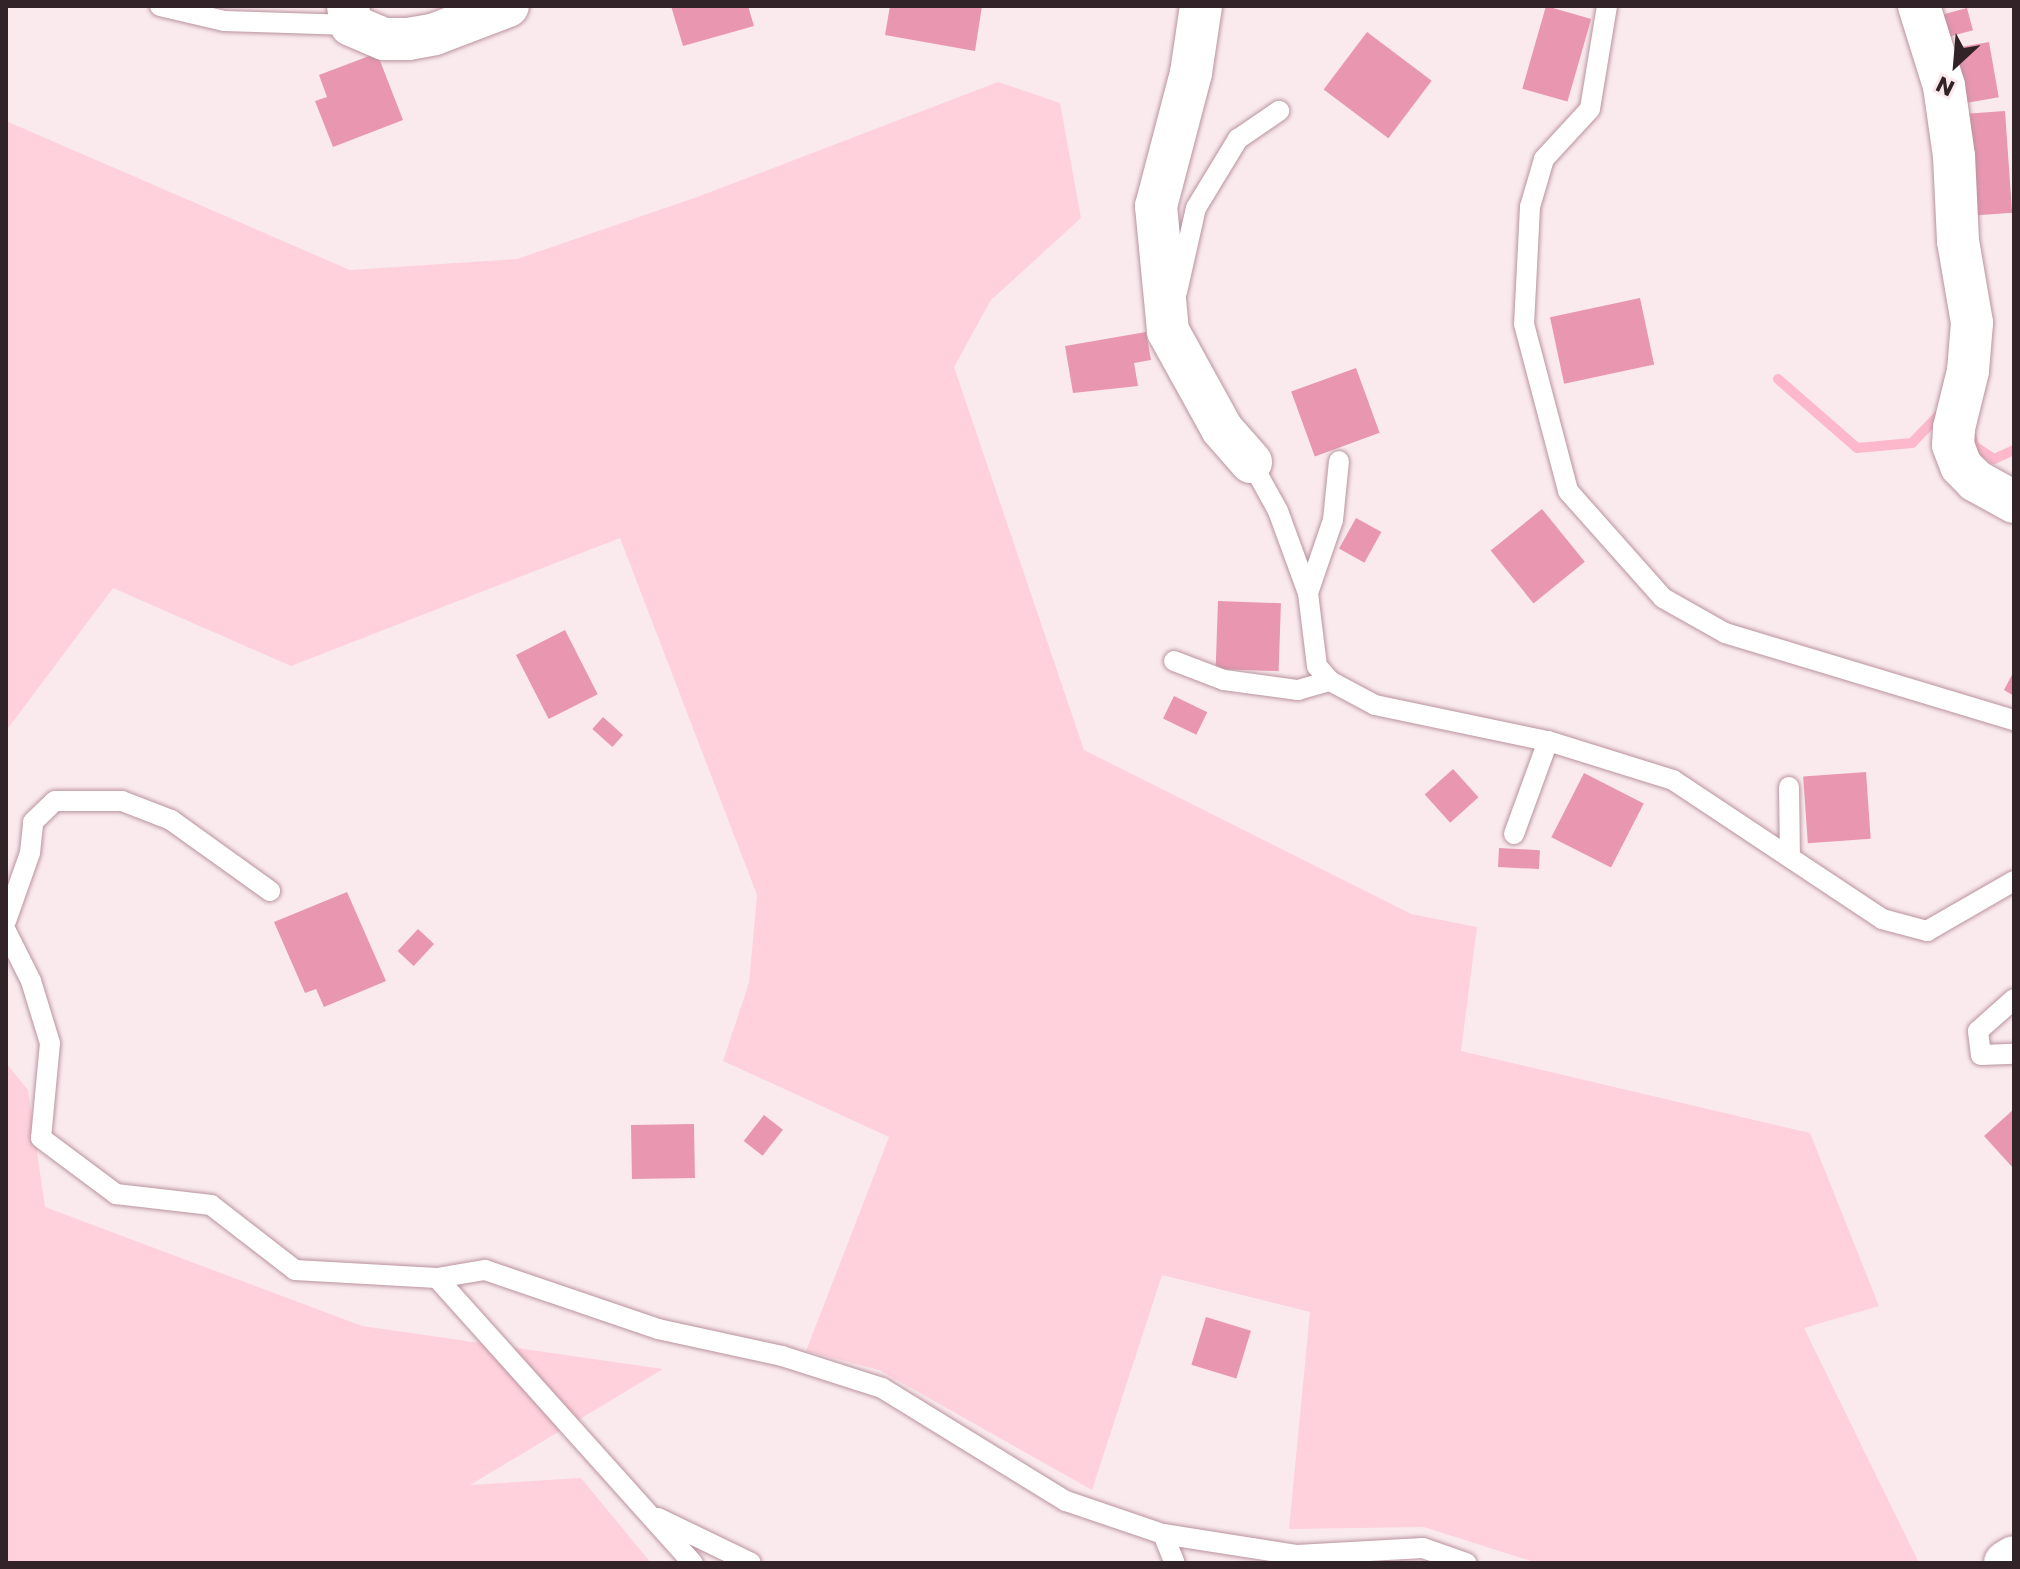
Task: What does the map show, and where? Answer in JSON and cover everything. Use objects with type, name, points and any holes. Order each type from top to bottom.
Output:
[{"type":"street","points":[[350,15],[384,39],[408,39],[435,34],[508,6]]},
{"type":"street","points":[[1201,6],[1191,73],[1156,206],[1168,331],[1222,429],[1251,462]]},
{"type":"street","points":[[1919,6],[1944,86],[1954,156],[1958,241],[1972,323],[1968,371],[1953,445],[1961,466],[1976,481],[2014,502]]},
{"type":"street","points":[[2006,1563],[2014,1558]]},
{"type":"lane","points":[[160,6],[224,21],[350,15]]},
{"type":"lane","points":[[1607,6],[1590,109],[1544,159],[1530,207],[1524,324],[1568,491],[1663,598],[1725,633],[2014,720]]},
{"type":"lane","points":[[1168,331],[1196,208],[1238,139],[1279,111]]},
{"type":"lane","points":[[1308,593],[1333,520],[1339,461]]},
{"type":"lane","points":[[1251,462],[1278,511],[1308,593],[1317,666],[1330,681],[1375,705],[1548,741],[1673,780],[1882,919],[1927,931],[2014,881]]},
{"type":"lane","points":[[1174,661],[1224,680],[1298,690],[1330,681]]},
{"type":"lane","points":[[1514,834],[1548,741]]},
{"type":"lane","points":[[1789,787],[1790,856]]},
{"type":"lane","points":[[6,921],[30,853],[33,822],[55,801],[122,801],[171,820],[270,891]]},
{"type":"lane","points":[[6,931],[31,981],[50,1043],[41,1138],[116,1194],[211,1205],[295,1270],[437,1278],[485,1270],[658,1329],[782,1356],[882,1388],[1066,1501],[1163,1534],[1297,1555],[1423,1548],[1466,1563]]},
{"type":"lane","points":[[2014,999],[1978,1031],[1981,1055],[2014,1054]]},
{"type":"lane","points":[[437,1278],[693,1563]]},
{"type":"lane","points":[[653,1515],[751,1563]]},
{"type":"lane","points":[[1163,1534],[1175,1563]]},
{"type":"shaded area","points":[[998,82],[1060,103],[1081,218],[991,300],[954,367],[1084,750],[1411,914],[1477,927],[1461,1051],[1810,1133],[1879,1306],[1804,1328],[1919,1563],[1537,1563],[1424,1527],[1289,1529],[1310,1312],[1162,1275],[1092,1490],[879,1370],[806,1351],[889,1137],[723,1061],[749,983],[757,895],[620,538],[291,666],[113,588],[6,731],[6,121],[350,270],[517,259],[697,197]]},
{"type":"shaded area","points":[[6,1063],[28,1090],[45,1207],[362,1326],[663,1369],[470,1485],[581,1478],[651,1563],[6,1563]]},
{"type":"building","points":[[671,6],[748,6],[754,26],[683,46]]},
{"type":"building","points":[[890,6],[982,6],[975,51],[885,35]]},
{"type":"building","points":[[1546,6],[1591,19],[1567,102],[1522,89]]},
{"type":"building","points":[[1967,8],[1973,30],[1947,37],[1941,15]]},
{"type":"building","points":[[1367,32],[1432,81],[1388,138],[1324,90]]},
{"type":"building","points":[[1989,42],[1999,97],[1963,103],[1954,48]]},
{"type":"building","points":[[377,53],[403,120],[333,147],[315,101],[327,97],[319,75]]},
{"type":"building","points":[[2005,111],[2012,213],[1963,216],[1956,114]]},
{"type":"building","points":[[1640,298],[1654,365],[1564,384],[1550,317]]},
{"type":"building","points":[[1146,332],[1151,360],[1134,363],[1138,386],[1073,393],[1065,346]]},
{"type":"building","points":[[1356,368],[1380,433],[1315,456],[1291,392]]},
{"type":"building","points":[[1542,509],[1585,562],[1534,603],[1491,551]]},
{"type":"building","points":[[1356,518],[1381,532],[1364,563],[1339,549]]},
{"type":"building","points":[[1218,601],[1281,603],[1279,671],[1216,669]]},
{"type":"building","points":[[565,630],[598,694],[549,719],[516,655]]},
{"type":"building","points":[[2014,671],[2014,696],[2004,690]]},
{"type":"building","points":[[1174,696],[1207,712],[1196,735],[1163,718]]},
{"type":"building","points":[[603,717],[623,735],[612,747],[592,729]]},
{"type":"building","points":[[1453,769],[1478,797],[1450,823],[1425,794]]},
{"type":"building","points":[[1866,772],[1871,839],[1808,843],[1803,776]]},
{"type":"building","points":[[1584,773],[1644,803],[1611,868],[1551,837]]},
{"type":"building","points":[[1499,848],[1540,850],[1539,869],[1498,867]]},
{"type":"building","points":[[347,892],[386,981],[324,1007],[316,989],[305,993],[274,922]]},
{"type":"building","points":[[418,929],[434,944],[414,966],[398,951]]},
{"type":"building","points":[[2014,1109],[2014,1169],[1984,1136]]},
{"type":"building","points":[[764,1115],[783,1130],[763,1156],[744,1141]]},
{"type":"building","points":[[694,1124],[695,1178],[632,1179],[631,1125]]},
{"type":"building","points":[[1206,1317],[1251,1331],[1236,1379],[1191,1365]]},
{"type":"waterway","points":[[1778,379],[1857,448],[1912,443],[1941,413]]},
{"type":"waterway","points":[[1972,438],[1974,446],[1994,459],[2014,450]]}]
